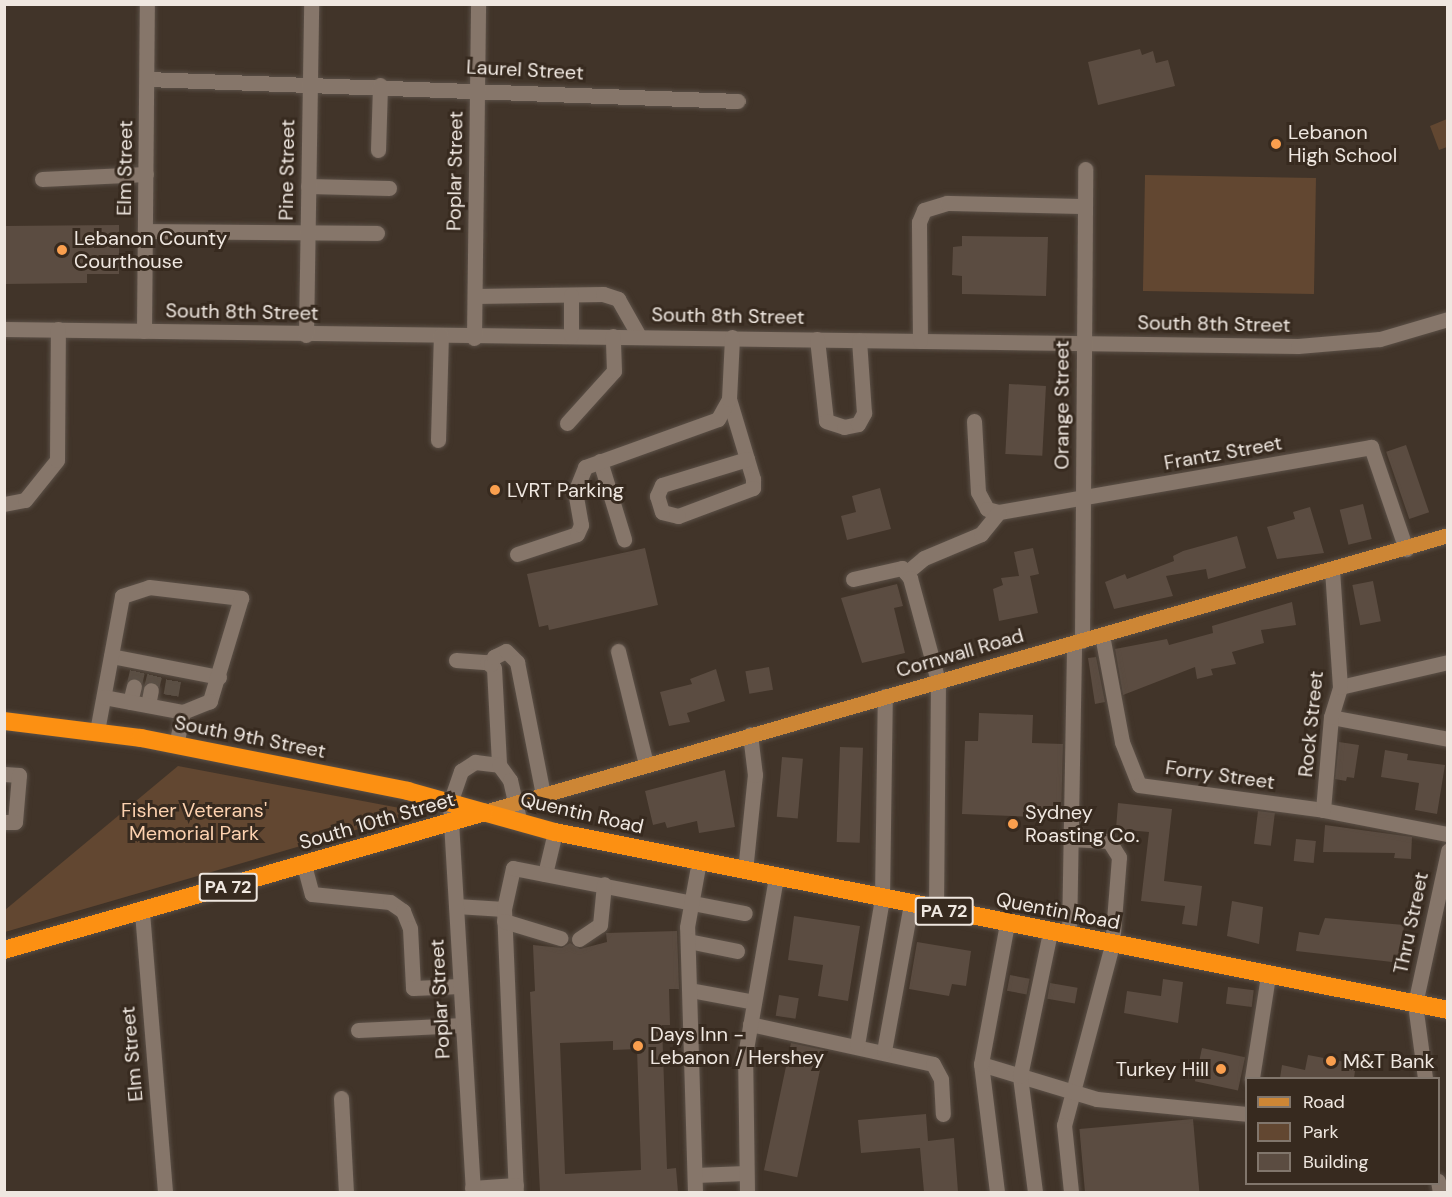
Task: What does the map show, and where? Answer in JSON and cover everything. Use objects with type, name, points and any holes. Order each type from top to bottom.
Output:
[{"type":"highway","name":"South 9th Street","points":[[4,722],[97,731],[176,745],[484,812]]},
{"type":"highway","name":"Quentin Road","points":[[484,812],[555,832],[1050,933],[1448,1010]]},
{"type":"highway","name":"South 10th Street","points":[[4,950],[484,812]]},
{"type":"main road","name":"Cornwall Road","points":[[484,812],[750,734],[1406,549],[1448,535]]},
{"type":"street","name":"Elm Street","points":[[144,331],[147,4]]},
{"type":"street","name":"Pine Street","points":[[306,335],[311,4]]},
{"type":"street","name":"Poplar Street","points":[[474,338],[478,4]]},
{"type":"street","name":"Laurel Street","points":[[147,79],[477,88],[738,101]]},
{"type":"street","points":[[378,150],[380,85]]},
{"type":"street","name":"Orange Street","points":[[1069,936],[1082,500],[1085,169]]},
{"type":"street","points":[[42,179],[146,174]]},
{"type":"street","points":[[308,186],[389,188]]},
{"type":"street","points":[[920,341],[919,222],[924,210],[947,203],[1084,207]]},
{"type":"street","points":[[145,231],[377,233]]},
{"type":"street","points":[[571,295],[571,336]]},
{"type":"street","points":[[475,296],[571,295],[618,299],[639,336]]},
{"type":"street","name":"South 8th Street","points":[[4,329],[306,335],[441,335],[474,338],[639,336],[1083,344],[1329,345],[1380,339],[1448,319]]},
{"type":"street","points":[[4,504],[25,500],[57,460],[57,329]]},
{"type":"street","points":[[438,440],[441,335]]},
{"type":"street","points":[[567,423],[614,371],[613,336]]},
{"type":"street","points":[[732,337],[729,399],[747,459],[753,479],[747,494],[678,516],[662,512],[657,496],[662,485],[747,459]]},
{"type":"street","points":[[817,339],[826,421],[844,427],[858,424],[864,413],[859,340]]},
{"type":"street","points":[[517,554],[578,534],[576,483],[585,467],[705,427],[718,419],[729,399]]},
{"type":"street","points":[[906,573],[924,558],[981,534],[999,512],[987,509],[978,492],[974,421]]},
{"type":"street","name":"Frantz Street","points":[[999,512],[1082,500],[1371,447],[1406,549]]},
{"type":"street","points":[[600,461],[624,539]]},
{"type":"street","points":[[853,579],[887,569],[902,568],[915,590],[938,681],[936,909]]},
{"type":"street","name":"Rock Street","points":[[1323,810],[1331,717],[1340,687],[1332,570]]},
{"type":"street","points":[[97,731],[122,596],[149,587],[241,598],[210,701],[183,712]]},
{"type":"street","name":"Forry Street","points":[[1102,635],[1122,742],[1139,785],[1323,810],[1448,834]]},
{"type":"street","points":[[518,822],[517,802],[500,765],[496,675],[491,664],[494,657],[506,651],[517,662],[543,794]]},
{"type":"street","points":[[618,651],[646,764]]},
{"type":"street","points":[[111,656],[175,673],[219,677]]},
{"type":"street","points":[[456,660],[491,664]]},
{"type":"street","points":[[1340,687],[1448,662]]},
{"type":"street","points":[[130,702],[134,686]]},
{"type":"street","points":[[148,705],[151,690]]},
{"type":"street","points":[[857,1045],[882,899],[885,696]]},
{"type":"street","points":[[104,697],[148,705],[169,702],[183,712]]},
{"type":"street","points":[[176,745],[183,712]]},
{"type":"street","points":[[1331,717],[1448,739]]},
{"type":"street","points":[[745,871],[755,775],[750,734]]},
{"type":"street","points":[[450,803],[461,771],[475,762],[500,765]]},
{"type":"street","points":[[4,774],[19,775],[15,822],[4,822]]},
{"type":"street","name":"Poplar Street","points":[[450,803],[472,1190]]},
{"type":"street","points":[[546,874],[555,832]]},
{"type":"street","points":[[1071,839],[1110,841],[1118,849],[1112,945],[1075,1092],[1064,1125],[1071,1192]]},
{"type":"street","name":"Thru Street","points":[[1425,1077],[1415,1004],[1448,851]]},
{"type":"street","points":[[695,1192],[688,941],[699,861]]},
{"type":"street","points":[[304,865],[312,894],[390,902],[403,910],[410,928],[413,988],[460,986]]},
{"type":"street","points":[[472,1190],[516,1189],[504,915],[513,868],[745,913]]},
{"type":"street","points":[[747,1192],[745,1055],[776,877]]},
{"type":"street","points":[[579,939],[600,925],[604,884]]},
{"type":"street","points":[[884,1051],[911,904]]},
{"type":"street","points":[[456,906],[504,915],[560,938]]},
{"type":"street","name":"Elm Street","points":[[142,912],[165,1192]]},
{"type":"street","points":[[997,1192],[981,1064],[1007,924]]},
{"type":"street","points":[[1035,1192],[1020,1076],[1050,933]]},
{"type":"street","points":[[688,941],[737,951]]},
{"type":"street","points":[[1252,1077],[1268,975]]},
{"type":"street","points":[[690,990],[754,1002]]},
{"type":"street","points":[[750,1024],[857,1045],[933,1064],[941,1079],[943,1114]]},
{"type":"street","points":[[358,1030],[463,1025]]},
{"type":"street","points":[[981,1064],[1075,1092],[1245,1114]]},
{"type":"street","points":[[341,1098],[346,1192]]},
{"type":"street","points":[[695,1175],[746,1173]]},
{"type":"green space","points":[[1447,119],[1447,147],[1439,150],[1430,126]]},
{"type":"green space","points":[[1145,175],[1316,178],[1314,294],[1143,291]]},
{"type":"green space","name":"Fisher Veterans' Memorial Park","points":[[178,766],[405,809],[404,816],[5,932],[5,910]]},
{"type":"building","points":[[1140,49],[1142,55],[1153,51],[1156,63],[1168,60],[1175,86],[1098,105],[1088,62]]},
{"type":"building","name":"Lebanon County Courthouse","points":[[119,225],[119,274],[87,274],[87,283],[4,284],[4,226]]},
{"type":"building","points":[[962,236],[1048,237],[1046,296],[962,294],[962,276],[952,275],[953,247],[962,246]]},
{"type":"building","points":[[1009,384],[1046,386],[1042,456],[1005,454]]},
{"type":"building","points":[[1406,445],[1429,512],[1409,519],[1386,452]]},
{"type":"building","points":[[880,488],[891,529],[847,540],[841,516],[856,512],[852,496]]},
{"type":"building","points":[[1363,504],[1372,539],[1348,545],[1340,510]]},
{"type":"building","points":[[1310,507],[1324,553],[1277,559],[1267,527],[1295,519],[1293,512]]},
{"type":"building","points":[[1237,536],[1246,568],[1208,579],[1206,569],[1166,576],[1173,596],[1114,609],[1105,582],[1125,574],[1127,579],[1174,561],[1173,556],[1183,551]]},
{"type":"building","points":[[645,548],[658,605],[549,630],[548,625],[539,627],[527,574]]},
{"type":"building","points":[[1033,548],[1039,574],[1030,576],[1038,613],[999,621],[993,589],[1003,585],[1001,578],[1019,576],[1014,552]]},
{"type":"building","points":[[1373,581],[1381,621],[1360,625],[1352,585]]},
{"type":"building","points":[[897,584],[903,606],[894,608],[905,653],[862,663],[841,598]]},
{"type":"building","points":[[1292,602],[1296,625],[1261,630],[1264,643],[1232,652],[1236,664],[1211,669],[1213,675],[1197,679],[1195,667],[1123,695],[1115,649],[1167,639],[1169,645],[1213,633],[1212,626]]},
{"type":"building","points":[[1096,657],[1105,702],[1095,704],[1088,658]]},
{"type":"building","points":[[769,667],[773,690],[749,694],[745,671]]},
{"type":"building","points":[[716,669],[725,701],[687,713],[690,722],[669,726],[660,692],[692,684],[690,679]]},
{"type":"building","points":[[979,713],[1033,715],[1032,743],[1063,744],[1061,818],[962,814],[965,741],[978,741]]},
{"type":"building","points":[[1339,742],[1359,745],[1354,778],[1347,777],[1346,781],[1335,779]]},
{"type":"building","points":[[840,747],[863,748],[860,843],[837,842]]},
{"type":"building","points":[[1385,750],[1408,754],[1407,760],[1445,765],[1437,814],[1415,810],[1419,783],[1381,777]]},
{"type":"building","points":[[782,757],[803,759],[798,819],[777,817]]},
{"type":"building","points":[[725,770],[735,827],[699,833],[697,821],[667,828],[665,822],[653,825],[645,791]]},
{"type":"building","points":[[1118,803],[1172,809],[1164,881],[1202,886],[1197,926],[1182,924],[1185,906],[1141,901],[1149,832],[1116,829]]},
{"type":"building","points":[[1258,811],[1275,813],[1271,846],[1254,844]]},
{"type":"building","points":[[1325,825],[1412,837],[1411,859],[1394,858],[1395,853],[1323,852]]},
{"type":"building","points":[[1296,839],[1316,841],[1314,863],[1294,861]]},
{"type":"building","points":[[1232,901],[1263,907],[1259,944],[1227,936]]},
{"type":"building","points":[[794,916],[860,926],[848,1001],[818,996],[823,965],[788,960]]},
{"type":"building","points":[[1325,918],[1404,925],[1401,963],[1296,951],[1299,932],[1319,935]]},
{"type":"building","name":"Days Inn - Lebanon / Hershey","points":[[677,931],[679,989],[669,989],[670,1025],[662,1025],[667,1169],[676,1168],[678,1192],[540,1192],[530,992],[535,991],[533,945],[562,948],[570,943],[580,949],[607,942],[606,933]],"holes":[[[613,1041],[613,1050],[637,1049],[641,1170],[565,1174],[560,1043]]]},
{"type":"building","points":[[917,942],[971,951],[966,986],[952,984],[949,996],[909,989]]},
{"type":"building","points":[[1010,975],[1030,979],[1027,995],[1007,991]]},
{"type":"building","points":[[1163,979],[1183,982],[1178,1023],[1124,1013],[1127,991],[1161,996]]},
{"type":"building","points":[[1050,983],[1078,988],[1075,1004],[1047,999]]},
{"type":"building","points":[[1228,987],[1254,990],[1252,1007],[1226,1004]]},
{"type":"building","points":[[779,995],[799,998],[795,1019],[776,1016]]},
{"type":"building","points":[[791,1043],[824,1050],[797,1177],[764,1170]]},
{"type":"building","name":"Turkey Hill","points":[[1202,1048],[1245,1057],[1238,1090],[1195,1081]]},
{"type":"building","points":[[1308,1055],[1356,1064],[1354,1077],[1280,1077],[1282,1065],[1305,1070]]},
{"type":"building","points":[[926,1114],[928,1141],[954,1138],[958,1192],[924,1192],[920,1148],[861,1153],[858,1120]]},
{"type":"building","points":[[1193,1119],[1199,1192],[1085,1192],[1079,1129]]},
{"type":"tunnel","points":[[134,686],[138,669]]},
{"type":"tunnel","points":[[151,690],[155,674]]},
{"type":"tunnel","points":[[171,695],[174,678]]},
{"type":"place","name":"Lebanon High School","points":[[1276,144]]},
{"type":"place","name":"Lebanon County Courthouse","points":[[62,250]]},
{"type":"place","name":"LVRT Parking","points":[[495,490]]},
{"type":"place","name":"Sydney Roasting Co.","points":[[1013,824]]},
{"type":"place","name":"Days Inn - Lebanon / Hershey","points":[[638,1046]]},
{"type":"place","name":"M&T Bank","points":[[1331,1061]]},
{"type":"place","name":"Turkey Hill","points":[[1221,1069]]}]
